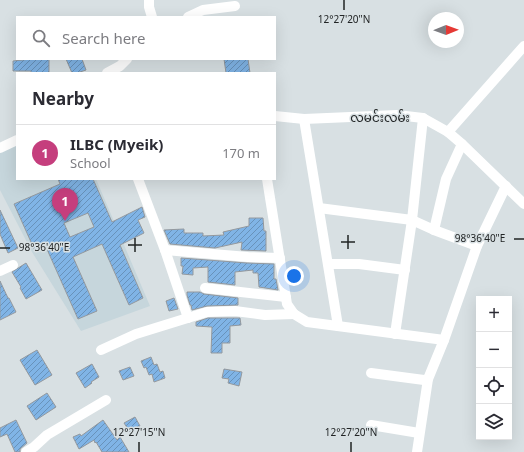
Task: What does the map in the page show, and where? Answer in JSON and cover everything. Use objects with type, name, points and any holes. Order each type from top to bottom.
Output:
[{"type":"street","points":[[149,0],[152,16]]},
{"type":"street","points":[[190,16],[203,10],[235,6]]},
{"type":"street","points":[[448,132],[523,47]]},
{"type":"street","points":[[109,72],[124,66]]},
{"type":"street","name":"လမင်းလမ်း","points":[[276,116],[304,119],[397,115],[423,118],[448,132],[524,204]]},
{"type":"street","points":[[395,334],[412,220],[423,118]]},
{"type":"street","points":[[304,119],[338,326]]},
{"type":"street","points":[[0,148],[16,140]]},
{"type":"street","points":[[434,230],[446,179],[462,144]]},
{"type":"street","points":[[138,180],[165,250],[188,318]]},
{"type":"street","points":[[267,180],[287,304],[294,314],[307,322],[444,340]]},
{"type":"street","points":[[417,452],[428,379],[444,340],[477,246],[506,186]]},
{"type":"street","points":[[319,208],[412,220],[477,246]]},
{"type":"street","points":[[165,250],[248,257],[280,258]]},
{"type":"street","points":[[328,264],[359,264],[405,270]]},
{"type":"street","points":[[0,271],[13,265]]},
{"type":"street","points":[[205,288],[286,297]]},
{"type":"street","points":[[101,350],[136,334],[207,312],[235,311],[265,315],[294,314]]},
{"type":"street","points":[[371,373],[424,380],[428,379]]},
{"type":"street","points":[[26,452],[34,448],[48,435],[106,400]]},
{"type":"street","points":[[370,425],[419,433]]},
{"type":"shaded area","points":[[16,142],[16,180],[96,180],[150,306],[81,331],[32,252],[0,190],[0,150]]},
{"type":"building","points":[[49,60],[49,72],[13,71],[13,61]]},
{"type":"building","points":[[66,60],[82,60],[86,70],[72,72]]},
{"type":"building","points":[[224,60],[248,60],[250,72],[226,72]]},
{"type":"building","points":[[58,180],[93,180],[112,222],[142,207],[145,217],[138,220],[144,233],[120,245],[143,298],[129,305],[102,244],[73,257],[97,311],[78,319],[46,247],[35,251],[14,204],[60,184]],"holes":[[[88,213],[94,227],[70,237],[64,223]]]},
{"type":"building","points":[[0,210],[18,248],[8,253],[0,234]]},
{"type":"building","points":[[249,218],[263,218],[264,231],[266,231],[266,251],[241,250],[242,242],[215,248],[170,244],[164,230],[184,229],[184,233],[203,233],[203,236],[224,235],[223,232],[249,226]]},
{"type":"building","points":[[181,258],[274,264],[274,279],[276,279],[278,290],[259,287],[258,273],[253,273],[253,270],[235,272],[235,285],[208,282],[208,267],[193,268],[193,275],[182,274],[183,266],[181,266]]},
{"type":"building","points":[[26,263],[42,290],[26,299],[12,272]]},
{"type":"building","points":[[0,281],[16,312],[0,320]]},
{"type":"building","points":[[187,292],[200,292],[204,294],[238,298],[238,305],[207,306],[192,310]]},
{"type":"building","points":[[174,298],[178,309],[169,311],[166,301]]},
{"type":"building","points":[[208,318],[240,318],[241,325],[230,326],[230,343],[222,343],[222,353],[211,353],[212,327],[196,326],[196,322]]},
{"type":"building","points":[[37,350],[52,375],[35,385],[20,360]]},
{"type":"building","points":[[151,357],[154,365],[157,364],[160,372],[163,371],[165,378],[154,382],[152,374],[149,375],[146,367],[144,368],[141,361]]},
{"type":"building","points":[[92,364],[99,377],[85,388],[76,373]]},
{"type":"building","points":[[130,367],[134,376],[123,380],[119,371]]},
{"type":"building","points":[[224,369],[242,372],[239,386],[228,383],[229,379],[222,378]]},
{"type":"building","points":[[47,393],[56,407],[36,420],[27,406]]},
{"type":"building","points":[[135,417],[140,426],[130,432],[124,423]]},
{"type":"building","points":[[16,420],[27,443],[20,449],[20,452],[15,452],[7,434],[0,437],[0,428]]},
{"type":"building","points":[[103,420],[117,440],[120,437],[129,452],[102,452],[94,440],[79,449],[73,437],[80,434],[81,436]]},
{"type":"place","name":"ILBC (Myeik)","points":[[65,221]]}]
